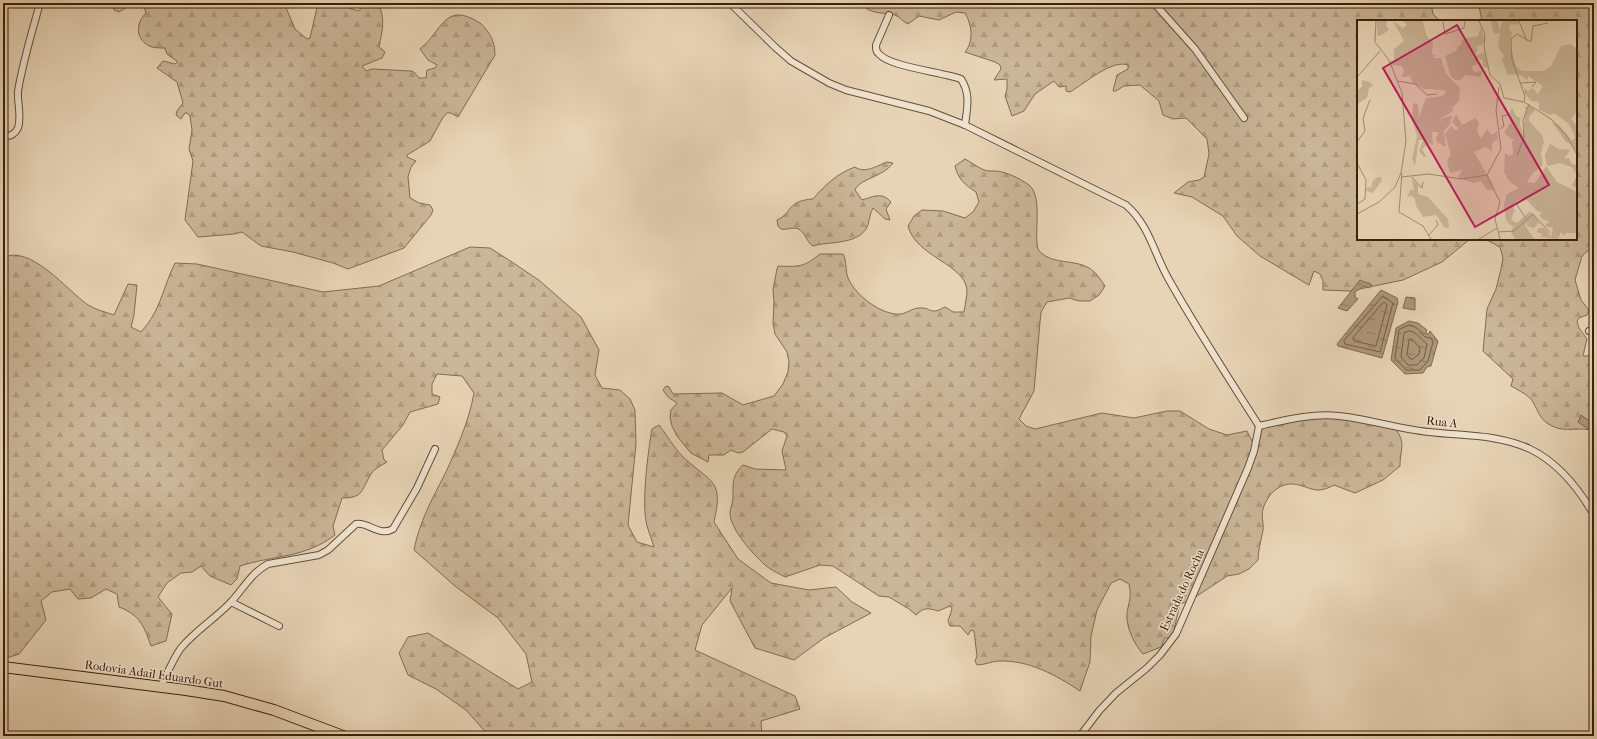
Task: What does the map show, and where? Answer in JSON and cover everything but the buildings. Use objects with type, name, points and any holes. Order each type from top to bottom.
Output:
[{"type":"main road","name":"Rodovia Adail Eduardo Gut","points":[[3,667],[160,686],[224,696],[274,710],[343,736]]},
{"type":"street","points":[[3,136],[11,136],[15,132],[20,121],[18,92],[40,3]]},
{"type":"street","points":[[730,3],[780,52],[808,72],[829,83],[846,90],[929,111],[965,125],[1116,199],[1134,212],[1142,221],[1164,271],[1186,309],[1258,426]]},
{"type":"street","points":[[1154,3],[1195,49],[1244,118]]},
{"type":"street","points":[[889,15],[876,46],[876,51],[879,56],[906,66],[960,79],[965,86],[968,99],[965,125]]},
{"type":"street","name":"Rua A","points":[[1258,426],[1286,418],[1338,416],[1427,432],[1496,438],[1514,442],[1531,450],[1560,472],[1584,499],[1594,515]]},
{"type":"street","name":"Estrada do Rocha","points":[[1080,736],[1099,710],[1116,693],[1147,668],[1160,655],[1176,634],[1248,468],[1254,451],[1258,426]]},
{"type":"street","points":[[160,686],[181,649],[195,633],[231,602],[251,576],[262,567],[268,564],[319,555],[328,550],[356,524],[361,524],[381,532],[393,529],[417,488],[435,449]]},
{"type":"street","points":[[231,602],[279,626]]},
{"type":"green space","points":[[112,3],[133,3],[119,12],[114,10]]},
{"type":"green space","points":[[133,3],[284,3],[295,29],[307,39],[310,38],[318,3],[348,3],[349,8],[358,11],[366,5],[378,3],[383,20],[379,47],[385,52],[382,58],[362,66],[366,71],[372,69],[411,71],[414,72],[419,78],[426,78],[427,70],[435,68],[437,65],[428,60],[420,49],[445,21],[451,17],[459,15],[468,17],[480,23],[487,30],[491,38],[495,55],[458,117],[451,113],[447,113],[430,141],[407,155],[407,157],[416,161],[411,167],[408,177],[410,198],[419,203],[430,205],[433,210],[431,215],[404,248],[348,269],[333,263],[293,252],[261,246],[242,232],[198,237],[185,220],[193,161],[189,149],[192,130],[190,116],[185,113],[181,119],[176,115],[183,103],[177,82],[157,68],[163,61],[175,64],[178,62],[167,54],[165,48],[152,47],[142,41],[138,32],[142,17],[146,13],[144,7]]},
{"type":"green space","points":[[1431,3],[1433,14],[1439,20],[1357,20],[1357,240],[1469,240],[1442,262],[1403,280],[1350,291],[1323,290],[1323,281],[1320,274],[1314,271],[1309,285],[1260,256],[1237,236],[1223,216],[1192,197],[1174,193],[1188,182],[1199,180],[1204,177],[1209,154],[1207,139],[1186,118],[1173,119],[1163,115],[1159,101],[1140,85],[1124,86],[1116,91],[1113,91],[1117,75],[1128,69],[1128,65],[1121,64],[1106,69],[1070,92],[1066,91],[1066,86],[1059,87],[1054,81],[1035,94],[1024,111],[1012,116],[1005,96],[1007,79],[994,80],[1001,69],[1000,65],[965,52],[970,43],[971,33],[965,13],[956,12],[939,20],[919,16],[908,24],[895,15],[873,12],[866,8],[863,4]]},
{"type":"green space","points":[[1476,3],[1594,3],[1594,245],[1582,256],[1575,280],[1581,300],[1589,310],[1587,315],[1579,318],[1577,321],[1579,328],[1587,339],[1583,356],[1588,356],[1594,348],[1594,431],[1583,429],[1562,429],[1548,424],[1540,416],[1531,399],[1511,386],[1513,379],[1483,351],[1487,309],[1496,289],[1503,258],[1500,247],[1487,240],[1577,240],[1577,20],[1482,20],[1479,6]]},
{"type":"green space","points":[[965,159],[984,170],[1000,171],[1016,177],[1029,185],[1034,191],[1036,200],[1037,240],[1040,252],[1051,259],[1083,265],[1089,268],[1096,274],[1105,286],[1099,295],[1090,301],[1079,301],[1069,298],[1047,302],[1041,312],[1034,391],[1019,419],[1026,426],[1035,429],[1102,413],[1134,418],[1167,411],[1180,411],[1209,429],[1227,435],[1247,431],[1252,441],[1266,426],[1272,422],[1299,417],[1315,417],[1349,420],[1394,427],[1402,442],[1400,466],[1383,480],[1355,493],[1334,485],[1322,490],[1317,490],[1299,485],[1288,484],[1274,491],[1267,499],[1263,509],[1263,530],[1258,560],[1249,569],[1239,574],[1227,576],[1191,600],[1180,604],[1172,638],[1165,638],[1161,647],[1143,654],[1132,638],[1127,619],[1130,599],[1129,584],[1120,579],[1111,583],[1097,610],[1091,636],[1090,662],[1080,691],[1052,674],[1021,663],[999,661],[977,665],[975,661],[977,656],[974,631],[971,630],[968,635],[960,626],[950,626],[948,621],[952,609],[950,606],[938,611],[924,609],[916,615],[889,597],[879,596],[833,566],[820,565],[785,577],[768,568],[748,548],[738,534],[731,519],[730,509],[733,500],[733,484],[737,472],[743,465],[755,469],[786,470],[782,451],[787,436],[784,432],[772,429],[743,452],[738,453],[731,450],[724,455],[709,455],[708,462],[691,453],[677,436],[672,426],[670,417],[671,410],[677,403],[668,397],[663,390],[666,386],[669,387],[673,394],[722,393],[743,405],[774,396],[783,384],[788,372],[789,362],[787,352],[775,334],[773,323],[773,290],[777,269],[778,266],[796,266],[805,264],[820,254],[843,254],[847,275],[852,285],[870,303],[886,312],[901,314],[917,308],[936,311],[945,307],[953,312],[964,312],[967,290],[964,281],[950,266],[920,245],[913,237],[908,226],[914,216],[922,210],[943,211],[965,218],[973,212],[979,202],[976,192],[962,181],[955,166]]},
{"type":"green space","points":[[887,162],[893,163],[883,172],[861,183],[855,190],[862,200],[878,196],[888,199],[891,202],[886,209],[890,220],[885,219],[873,208],[866,229],[855,238],[842,242],[813,246],[808,242],[801,230],[795,228],[781,229],[778,226],[777,220],[786,214],[794,204],[804,200],[813,199],[837,176],[855,167],[867,170]]},
{"type":"green space","points":[[470,247],[490,248],[540,281],[581,317],[599,350],[595,375],[602,388],[620,390],[630,399],[635,410],[636,444],[628,525],[637,542],[654,547],[645,516],[645,492],[652,429],[659,425],[683,457],[713,483],[716,489],[717,497],[717,508],[714,522],[738,559],[771,583],[809,590],[836,587],[852,602],[871,613],[824,638],[794,660],[755,648],[730,601],[732,588],[702,625],[695,650],[795,696],[800,709],[761,721],[762,736],[489,736],[466,710],[436,689],[408,675],[399,653],[408,637],[428,633],[518,689],[532,682],[526,654],[498,618],[455,586],[414,550],[423,521],[462,434],[474,393],[462,376],[437,374],[432,384],[432,394],[440,397],[438,404],[410,412],[403,425],[382,450],[384,460],[387,462],[372,472],[358,495],[349,498],[342,498],[333,526],[335,535],[312,548],[301,552],[240,566],[237,579],[231,585],[210,576],[201,566],[192,572],[181,573],[167,583],[158,597],[172,614],[166,641],[151,646],[143,627],[137,618],[119,607],[117,594],[106,589],[91,598],[78,599],[70,589],[52,592],[41,601],[46,620],[19,654],[3,659],[3,258],[13,255],[24,257],[36,263],[48,271],[88,305],[114,315],[128,284],[137,285],[134,315],[131,327],[141,332],[148,324],[157,307],[175,263],[197,264],[323,292],[379,286]]},
{"type":"water","points":[[1360,280],[1372,285],[1369,288],[1364,286],[1355,292],[1355,297],[1358,299],[1347,311],[1338,308]]},
{"type":"water","points":[[1381,290],[1397,298],[1398,302],[1382,358],[1338,346],[1337,344]]},
{"type":"water","points":[[1406,297],[1415,298],[1415,310],[1403,308]]},
{"type":"water","points":[[1409,321],[1418,323],[1427,330],[1426,332],[1428,335],[1430,331],[1438,341],[1431,366],[1427,367],[1423,373],[1405,374],[1391,360],[1396,328]]},
{"type":"water","points":[[1581,415],[1594,424],[1594,433],[1578,422]]}]
